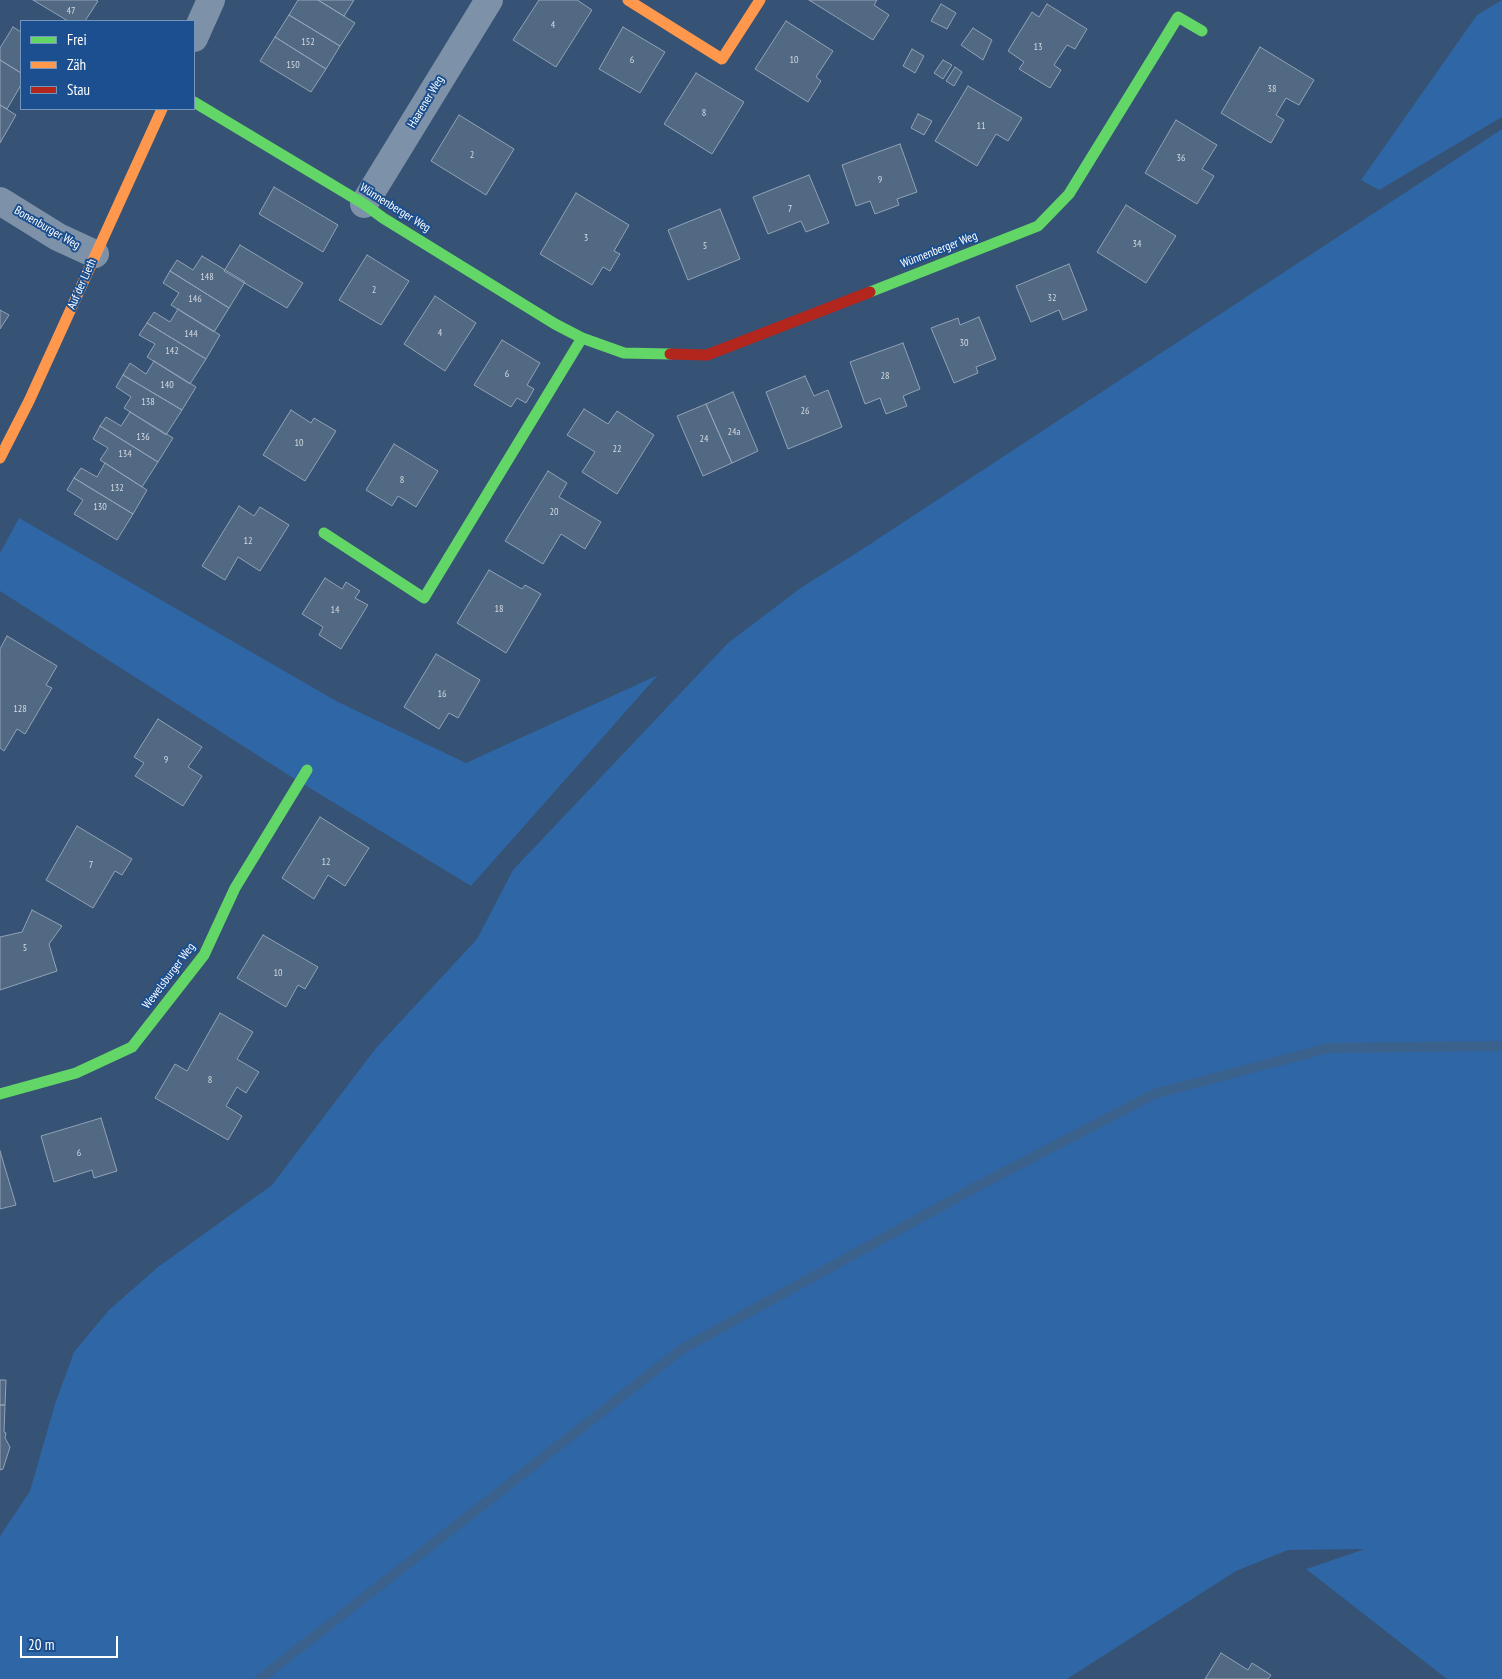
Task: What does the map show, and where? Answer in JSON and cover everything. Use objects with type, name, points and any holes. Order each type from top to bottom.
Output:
[{"type":"street","points":[[195,36],[211,0]]},
{"type":"street","name":"Haarener Weg","points":[[364,204],[489,0]]},
{"type":"street","points":[[628,0],[722,59],[760,0]]},
{"type":"street","name":"Wünnenberger Weg","points":[[195,102],[364,204],[383,218],[555,324],[582,338],[624,353],[707,355],[1038,226],[1069,194],[1178,16],[1202,31]]},
{"type":"street","name":"Auf der Lieth","points":[[0,458],[33,392],[162,110]]},
{"type":"street","name":"Bonenburger Weg","points":[[0,201],[58,237],[95,254]]},
{"type":"street","points":[[324,533],[424,598],[582,338]]},
{"type":"street","name":"Wewelsburger Weg","points":[[0,1094],[76,1073],[132,1047],[204,955],[235,888],[307,770]]},
{"type":"shaded area","points":[[1502,0],[1502,117],[1379,190],[1361,180],[1477,15]]},
{"type":"shaded area","points":[[1502,129],[1502,1679],[1447,1679],[1306,1569],[1365,1549],[1288,1550],[1236,1571],[1067,1679],[0,1679],[0,1536],[30,1491],[55,1404],[74,1352],[109,1310],[158,1267],[272,1185],[376,1048],[477,939],[513,870],[728,643],[802,587]]},
{"type":"shaded area","points":[[19,518],[338,702],[466,763],[658,675],[471,886],[290,776],[0,591],[0,553]]},
{"type":"building","points":[[33,0],[98,1],[86,20],[66,20]]},
{"type":"building","points":[[298,0],[318,0],[355,23],[340,46],[289,15]]},
{"type":"building","points":[[318,0],[354,0],[344,16]]},
{"type":"building","points":[[539,0],[577,0],[592,10],[556,67],[513,40]]},
{"type":"building","points":[[809,0],[877,0],[874,5],[889,15],[873,40]]},
{"type":"building","points":[[941,4],[956,13],[947,29],[931,21]]},
{"type":"building","points":[[1047,4],[1087,29],[1075,49],[1067,45],[1054,65],[1061,70],[1050,88],[1019,69],[1024,62],[1008,51],[1032,12],[1039,17]]},
{"type":"building","points":[[289,15],[340,46],[326,69],[275,37]]},
{"type":"building","points":[[786,21],[833,51],[816,77],[821,81],[808,102],[755,69]]},
{"type":"building","points":[[13,27],[20,31],[20,72],[0,60],[0,48]]},
{"type":"building","points":[[623,27],[665,52],[640,93],[599,69]]},
{"type":"building","points":[[973,28],[992,40],[983,60],[961,45]]},
{"type":"building","points":[[275,37],[326,69],[311,92],[260,61]]},
{"type":"building","points":[[1260,47],[1314,80],[1299,105],[1286,98],[1276,115],[1284,120],[1271,143],[1221,113]]},
{"type":"building","points":[[912,49],[924,56],[915,73],[903,66]]},
{"type":"building","points":[[0,60],[20,72],[20,87],[7,109],[0,105]]},
{"type":"building","points":[[943,60],[952,65],[943,79],[934,73]]},
{"type":"building","points":[[955,67],[962,72],[954,86],[946,81]]},
{"type":"building","points":[[696,73],[744,102],[712,154],[664,124]]},
{"type":"building","points":[[968,86],[1022,118],[1008,141],[996,134],[977,166],[935,141]]},
{"type":"building","points":[[0,105],[16,115],[0,143]]},
{"type":"building","points":[[918,114],[932,121],[924,135],[911,128]]},
{"type":"building","points":[[459,115],[514,149],[486,195],[431,161]]},
{"type":"building","points":[[1176,120],[1217,145],[1202,169],[1214,176],[1197,204],[1145,173]]},
{"type":"building","points":[[900,144],[917,192],[897,199],[899,205],[875,214],[870,201],[856,206],[842,165]]},
{"type":"building","points":[[809,175],[829,223],[806,232],[801,221],[768,234],[753,197]]},
{"type":"building","points":[[274,187],[338,225],[323,252],[259,214]]},
{"type":"building","points":[[576,193],[629,225],[614,251],[620,254],[610,271],[603,267],[592,285],[540,254]]},
{"type":"building","points":[[1126,205],[1176,236],[1146,283],[1097,252]]},
{"type":"building","points":[[720,209],[740,259],[688,280],[668,230]]},
{"type":"building","points":[[240,245],[303,283],[287,308],[224,271]]},
{"type":"building","points":[[367,255],[409,281],[381,325],[339,300]]},
{"type":"building","points":[[202,256],[245,282],[229,308],[170,271],[177,260],[193,270]]},
{"type":"building","points":[[1069,264],[1087,310],[1063,320],[1059,310],[1031,322],[1016,286]]},
{"type":"building","points":[[170,271],[229,308],[214,332],[171,305],[179,293],[163,283]]},
{"type":"building","points":[[435,296],[476,323],[445,371],[404,344]]},
{"type":"building","points":[[178,309],[220,335],[206,359],[147,323],[154,312],[170,322]]},
{"type":"building","points":[[0,310],[9,315],[0,329]]},
{"type":"building","points":[[979,317],[996,359],[976,367],[978,373],[954,383],[931,328],[958,318],[960,325]]},
{"type":"building","points":[[147,323],[206,359],[190,384],[147,357],[155,344],[139,335]]},
{"type":"building","points":[[502,340],[540,363],[527,385],[534,389],[526,403],[517,398],[511,407],[474,385]]},
{"type":"building","points":[[903,343],[920,389],[903,396],[907,406],[886,414],[880,398],[865,404],[850,362]]},
{"type":"building","points":[[154,361],[196,387],[182,410],[123,375],[130,363],[146,374]]},
{"type":"building","points":[[123,375],[182,410],[166,435],[124,408],[131,397],[116,387]]},
{"type":"building","points":[[805,376],[814,396],[828,390],[842,427],[788,449],[766,392]]},
{"type":"building","points":[[733,392],[758,451],[732,463],[706,404]]},
{"type":"building","points":[[706,404],[732,463],[703,476],[677,416]]},
{"type":"building","points":[[584,409],[608,424],[617,411],[654,435],[617,494],[582,472],[595,452],[567,435]]},
{"type":"building","points":[[291,410],[311,423],[314,418],[336,431],[305,481],[263,455]]},
{"type":"building","points":[[130,412],[173,438],[158,462],[100,426],[106,417],[121,426]]},
{"type":"building","points":[[100,426],[158,462],[142,487],[100,460],[108,448],[93,439]]},
{"type":"building","points":[[394,444],[438,471],[416,507],[398,496],[392,506],[366,490]]},
{"type":"building","points":[[105,463],[147,490],[133,514],[74,478],[81,468],[97,477]]},
{"type":"building","points":[[548,471],[567,483],[559,497],[601,522],[585,549],[561,534],[543,564],[505,541]]},
{"type":"building","points":[[74,478],[133,514],[117,540],[74,514],[83,500],[67,490]]},
{"type":"building","points":[[239,506],[254,516],[260,507],[289,525],[260,571],[238,557],[225,580],[202,566]]},
{"type":"building","points":[[489,570],[522,589],[525,585],[541,594],[506,653],[457,623]]},
{"type":"building","points":[[325,578],[342,589],[346,582],[360,591],[355,598],[368,605],[341,649],[319,635],[323,627],[302,614]]},
{"type":"building","points":[[7,636],[57,666],[46,685],[52,688],[25,734],[17,729],[4,751],[0,748],[0,649]]},
{"type":"building","points":[[436,654],[480,680],[458,718],[449,713],[439,729],[404,707]]},
{"type":"building","points":[[158,719],[202,747],[188,767],[202,776],[183,806],[135,776],[144,763],[134,757]]},
{"type":"building","points":[[320,817],[369,848],[345,886],[328,875],[314,899],[282,878]]},
{"type":"building","points":[[77,826],[132,859],[122,875],[115,871],[93,908],[46,880]]},
{"type":"building","points":[[32,910],[62,926],[49,944],[57,971],[0,990],[0,937],[22,932]]},
{"type":"building","points":[[263,935],[318,967],[305,989],[298,985],[286,1007],[237,978]]},
{"type":"building","points":[[220,1013],[253,1032],[237,1059],[259,1072],[246,1093],[237,1087],[226,1106],[242,1116],[228,1140],[155,1098],[175,1064],[187,1071]]},
{"type":"building","points":[[101,1118],[117,1171],[94,1178],[92,1170],[54,1182],[41,1136]]},
{"type":"building","points":[[0,1151],[16,1205],[0,1209]]},
{"type":"building","points":[[0,1380],[6,1380],[5,1405],[0,1405]]},
{"type":"building","points":[[0,1405],[5,1405],[4,1432],[10,1447],[3,1469],[0,1470]]},
{"type":"building","points":[[1221,1653],[1248,1670],[1252,1663],[1271,1675],[1268,1679],[1205,1679]]},
{"type":"waterway","points":[[260,1679],[682,1349],[976,1187],[1154,1094],[1328,1048],[1502,1046]]},
{"type":"traffic: fast","points":[[870,292],[1038,226],[1069,194],[1178,17],[1202,31]]},
{"type":"traffic: fast","points":[[195,103],[364,204],[383,218],[555,324],[582,338],[624,353],[670,354]]},
{"type":"traffic: fast","points":[[324,533],[424,598],[582,338]]},
{"type":"traffic: fast","points":[[0,1094],[76,1073],[132,1047],[204,955],[235,888],[307,770]]},
{"type":"traffic: slow","points":[[628,0],[722,59],[760,0]]},
{"type":"traffic: slow","points":[[0,458],[29,401],[162,110]]},
{"type":"traffic: jam","points":[[670,354],[707,355],[870,292]]}]
